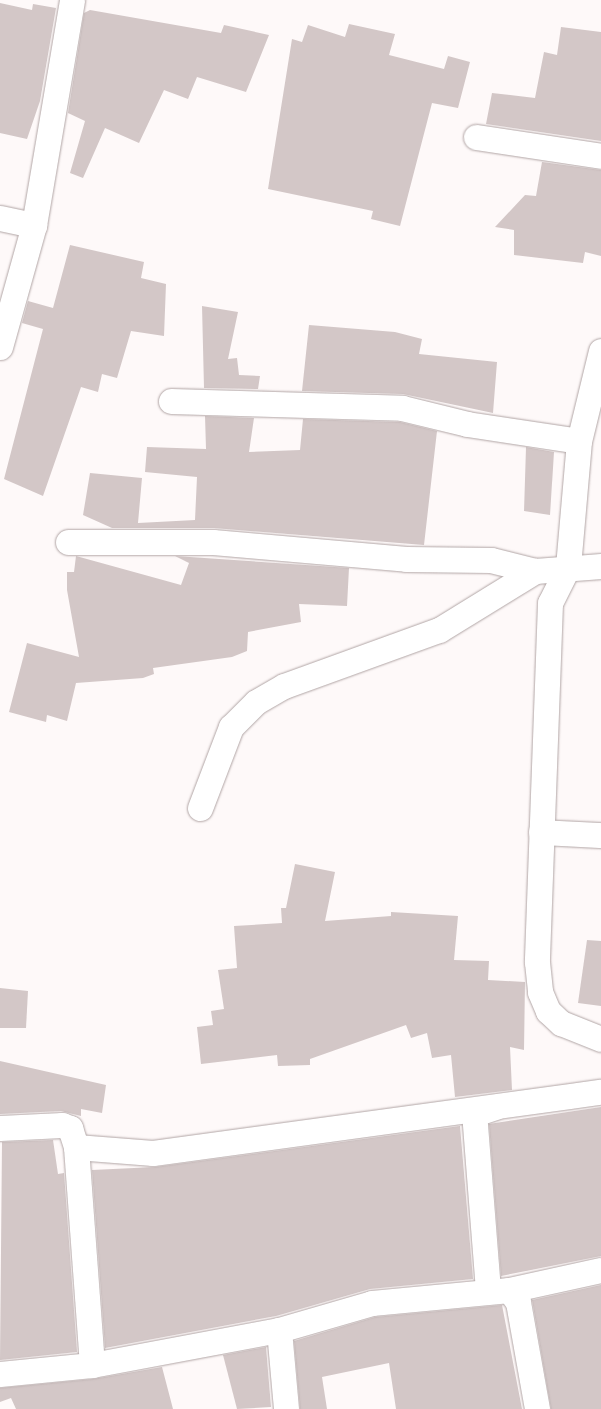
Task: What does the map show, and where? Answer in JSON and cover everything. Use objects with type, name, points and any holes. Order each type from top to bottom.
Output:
[{"type":"street","points":[[0,346],[34,225],[72,0]]},
{"type":"street","points":[[476,137],[601,156]]},
{"type":"street","points":[[0,218],[34,225]]},
{"type":"street","points":[[601,351],[579,441],[568,567],[550,603],[541,832],[540,992],[548,1011],[561,1023],[601,1039]]},
{"type":"street","points":[[170,401],[402,408],[467,424],[579,441]]},
{"type":"street","points":[[68,542],[213,542],[406,559],[490,560],[534,571],[601,566]]},
{"type":"street","points":[[200,808],[230,727],[256,702],[284,686],[438,630],[534,571]]},
{"type":"street","points":[[541,832],[601,835]]},
{"type":"street","points":[[76,1147],[153,1154],[514,1102],[601,1092]]},
{"type":"street","points":[[498,1290],[474,1114],[514,1102]]},
{"type":"street","points":[[0,1128],[62,1125],[70,1128],[76,1147],[92,1365]]},
{"type":"street","points":[[0,1374],[50,1366],[92,1365],[279,1330],[372,1303],[498,1290],[601,1270]]},
{"type":"street","points":[[498,1290],[518,1302],[537,1409]]},
{"type":"street","points":[[279,1330],[286,1409]]},
{"type":"building","points":[[0,3],[32,10],[33,4],[56,8],[40,101],[27,139],[0,133]]},
{"type":"building","points":[[90,10],[221,33],[224,25],[269,35],[246,92],[197,77],[188,99],[164,90],[139,143],[105,128],[83,178],[70,173],[85,121],[68,113],[84,13]]},
{"type":"building","points":[[349,24],[395,34],[389,55],[444,69],[448,56],[470,62],[458,108],[432,103],[400,226],[371,219],[373,211],[268,189],[292,39],[302,42],[308,25],[345,37]]},
{"type":"building","points":[[561,27],[601,32],[601,141],[486,124],[492,93],[535,98],[544,52],[557,55]]},
{"type":"building","points":[[542,162],[601,170],[601,256],[585,252],[583,263],[514,255],[514,230],[495,227],[525,195],[536,196]]},
{"type":"building","points":[[70,245],[144,262],[141,278],[166,284],[164,336],[131,331],[117,378],[102,374],[98,392],[81,387],[43,496],[4,479],[43,329],[22,323],[28,301],[53,308]]},
{"type":"building","points":[[202,306],[238,312],[228,359],[237,358],[239,375],[260,376],[258,389],[204,388]]},
{"type":"building","points":[[309,325],[395,332],[422,339],[419,354],[497,362],[493,413],[403,394],[302,391]]},
{"type":"building","points":[[205,416],[254,418],[249,452],[300,450],[303,419],[400,422],[437,431],[424,545],[214,528],[112,528],[83,515],[90,473],[142,478],[138,523],[195,520],[197,477],[145,472],[147,447],[206,449]]},
{"type":"building","points":[[526,447],[554,452],[550,515],[524,511]]},
{"type":"building","points":[[76,556],[181,585],[189,563],[175,556],[349,568],[347,606],[299,604],[301,622],[248,632],[247,651],[232,657],[153,668],[154,674],[143,678],[76,683],[67,721],[47,715],[46,722],[9,712],[27,643],[79,657],[67,590],[67,572],[74,572]]},
{"type":"building","points":[[295,864],[335,872],[325,921],[391,916],[391,912],[458,916],[454,960],[489,961],[488,980],[525,982],[524,1050],[510,1047],[512,1090],[455,1097],[451,1055],[432,1058],[427,1033],[411,1038],[406,1025],[310,1059],[310,1065],[278,1066],[277,1055],[201,1064],[197,1027],[213,1025],[211,1011],[224,1009],[218,970],[237,968],[234,926],[282,923],[281,908],[286,908]]},
{"type":"building","points":[[587,940],[601,941],[601,1006],[578,1003]]},
{"type":"building","points":[[0,988],[28,991],[26,1028],[0,1028]]},
{"type":"building","points":[[0,1061],[106,1085],[102,1113],[81,1109],[81,1116],[61,1111],[0,1114]]},
{"type":"building","points":[[601,1107],[601,1256],[501,1276],[489,1124]]},
{"type":"building","points":[[460,1126],[473,1279],[370,1289],[276,1316],[105,1348],[92,1170],[155,1167]]},
{"type":"building","points":[[53,1140],[58,1174],[64,1173],[77,1352],[0,1360],[2,1142]]},
{"type":"building","points":[[601,1285],[601,1409],[551,1409],[532,1300]]},
{"type":"building","points":[[502,1305],[522,1409],[396,1409],[389,1363],[322,1377],[327,1409],[300,1409],[294,1341],[375,1317]]},
{"type":"building","points":[[266,1347],[271,1407],[237,1409],[223,1355]]},
{"type":"building","points":[[162,1367],[173,1409],[16,1409],[11,1398],[0,1402],[0,1388],[93,1379]]}]
